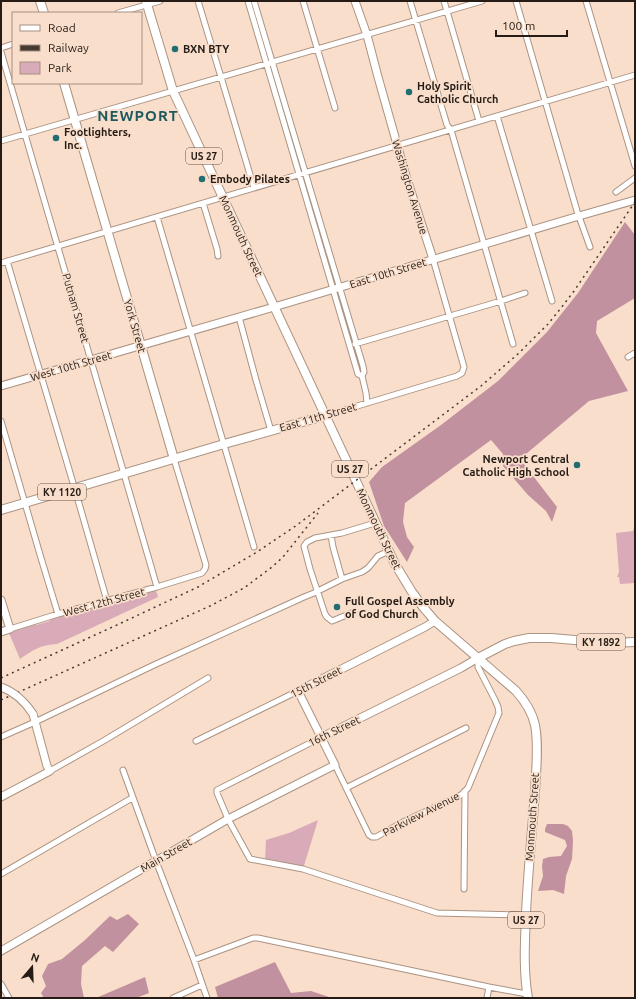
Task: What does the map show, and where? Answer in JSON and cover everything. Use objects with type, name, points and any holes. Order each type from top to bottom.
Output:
[{"type":"main road","points":[[40,1],[44,12]]},
{"type":"main road","name":"Monmouth Street","points":[[147,3],[173,91],[324,416],[336,437],[395,564],[407,585],[435,621],[517,692],[526,702],[532,714],[537,737],[535,791],[530,799],[527,840],[530,846],[525,932],[525,979],[528,996]]},
{"type":"main road","name":"York Street","points":[[64,84],[174,459]]},
{"type":"main road","name":"East 11th Street","points":[[174,459],[324,416]]},
{"type":"main road","name":"KY 1120","points":[[1,510],[174,459]]},
{"type":"main road","name":"KY 1892","points":[[478,658],[514,641],[530,638],[551,638],[610,643],[635,642]]},
{"type":"street","points":[[121,12],[147,3],[160,1]]},
{"type":"street","points":[[198,1],[254,188]]},
{"type":"street","points":[[248,1],[299,175],[336,288],[357,344],[364,372],[362,376],[367,403]]},
{"type":"street","points":[[254,1],[305,173],[358,374],[362,376]]},
{"type":"street","points":[[303,1],[335,108]]},
{"type":"street","name":"Washington Avenue","points":[[356,1],[464,367],[462,373]]},
{"type":"street","points":[[410,1],[447,125],[451,130],[513,344]]},
{"type":"street","points":[[444,1],[479,122]]},
{"type":"street","points":[[1,141],[482,1]]},
{"type":"street","points":[[516,1],[579,216],[590,246]]},
{"type":"street","points":[[586,1],[635,166]]},
{"type":"street","points":[[1,48],[12,44]]},
{"type":"street","name":"Putnam Street","points":[[1,52],[157,587]]},
{"type":"street","points":[[1,263],[635,75]]},
{"type":"street","points":[[497,116],[552,301]]},
{"type":"street","points":[[616,192],[635,178]]},
{"type":"street","name":"East 10th Street","points":[[141,346],[635,200]]},
{"type":"street","points":[[203,203],[218,256]]},
{"type":"street","points":[[157,217],[254,547]]},
{"type":"street","points":[[7,261],[106,601]]},
{"type":"street","points":[[350,345],[501,302],[525,293]]},
{"type":"street","points":[[239,317],[271,431]]},
{"type":"street","name":"West 10th Street","points":[[1,386],[141,346]]},
{"type":"street","points":[[628,357],[635,353]]},
{"type":"street","name":"East 11th Street","points":[[324,416],[457,376],[462,373]]},
{"type":"street","points":[[1,421],[58,614]]},
{"type":"street","name":"York Street","points":[[174,459],[206,565],[205,570]]},
{"type":"street","points":[[354,612],[332,621],[327,618],[304,548],[307,542],[316,538],[342,533],[375,523]]},
{"type":"street","points":[[331,535],[342,579]]},
{"type":"street","points":[[1,737],[342,579],[362,572],[368,568],[378,556],[389,551]]},
{"type":"street","name":"West 12th Street","points":[[1,632],[58,614],[157,587],[202,573],[205,570]]},
{"type":"street","points":[[1,600],[10,629]]},
{"type":"street","name":"15th Street","points":[[196,741],[435,621]]},
{"type":"street","name":"16th Street","points":[[228,819],[217,790],[322,736],[461,668],[478,658]]},
{"type":"street","name":"Parkview Avenue","points":[[298,691],[322,736],[358,814],[369,835],[374,837],[461,795],[465,791],[499,713],[495,700],[478,667],[478,658]]},
{"type":"street","points":[[1,797],[104,740],[208,678]]},
{"type":"street","points":[[1,687],[23,701],[33,714],[47,766],[50,771]]},
{"type":"street","points":[[346,788],[466,728]]},
{"type":"street","name":"Main Street","points":[[1,951],[228,819],[335,765]]},
{"type":"street","points":[[122,770],[207,998]]},
{"type":"street","points":[[464,890],[465,791]]},
{"type":"street","points":[[1,874],[132,798]]},
{"type":"street","points":[[228,819],[248,858],[252,860],[303,869],[437,913],[526,915]]},
{"type":"street","points":[[194,960],[253,938],[258,938],[528,996]]},
{"type":"street","points":[[1,984],[9,998]]},
{"type":"street","points":[[173,998],[202,985]]},
{"type":"street","points":[[487,998],[489,987]]},
{"type":"green space","points":[[272,69],[300,166],[299,166]]},
{"type":"green space","points":[[304,182],[306,183],[334,278],[333,280],[304,185]]},
{"type":"green space","points":[[635,525],[635,583],[620,584],[619,577],[617,577],[619,572],[616,533],[633,531]]},
{"type":"green space","points":[[156,591],[158,597],[57,644],[37,648],[20,659],[9,633],[15,629],[50,621],[51,618],[66,614],[69,615],[97,607],[99,604],[123,598],[127,599]]},
{"type":"green space","points":[[318,820],[303,869],[265,862],[266,840],[289,833]]},
{"type":"shaded area","points":[[625,222],[635,235],[635,298],[597,321],[596,333],[628,391],[589,401],[520,459],[557,507],[552,522],[546,511],[528,495],[503,466],[503,454],[491,440],[405,503],[403,522],[407,537],[414,547],[407,562],[384,526],[369,482],[382,467],[441,425],[498,381],[547,332],[578,293]]},
{"type":"shaded area","points":[[547,824],[563,824],[568,826],[572,831],[572,859],[566,876],[564,894],[553,890],[538,891],[543,876],[543,859],[561,856],[567,846],[565,840],[545,832]]},
{"type":"shaded area","points":[[128,914],[139,924],[113,952],[105,946],[82,966],[81,984],[84,998],[44,998],[41,993],[46,986],[42,976],[48,964],[62,959],[110,916],[117,920]]},
{"type":"shaded area","points":[[275,962],[291,993],[311,991],[332,998],[218,998],[215,987]]},
{"type":"shaded area","points":[[145,977],[149,993],[136,998],[96,998]]},
{"type":"railway","points":[[1,678],[198,587],[257,552],[297,525],[481,386],[519,353],[548,324],[561,308],[635,202]]},
{"type":"railway","points":[[1,700],[210,606],[244,588],[283,557],[318,513]]},
{"type":"place","name":"BXN BTY","points":[[175,49]]},
{"type":"place","name":"Holy Spirit Catholic Church","points":[[409,92]]},
{"type":"place","name":"Footlighters, Inc.","points":[[56,138]]},
{"type":"place","name":"Embody Pilates","points":[[202,179]]},
{"type":"place","name":"Newport Central Catholic High School","points":[[577,465]]},
{"type":"place","name":"Full Gospel Assembly of God Church","points":[[337,607]]},
{"type":"district","name":"NEWPORT","points":[[138,115]]}]
